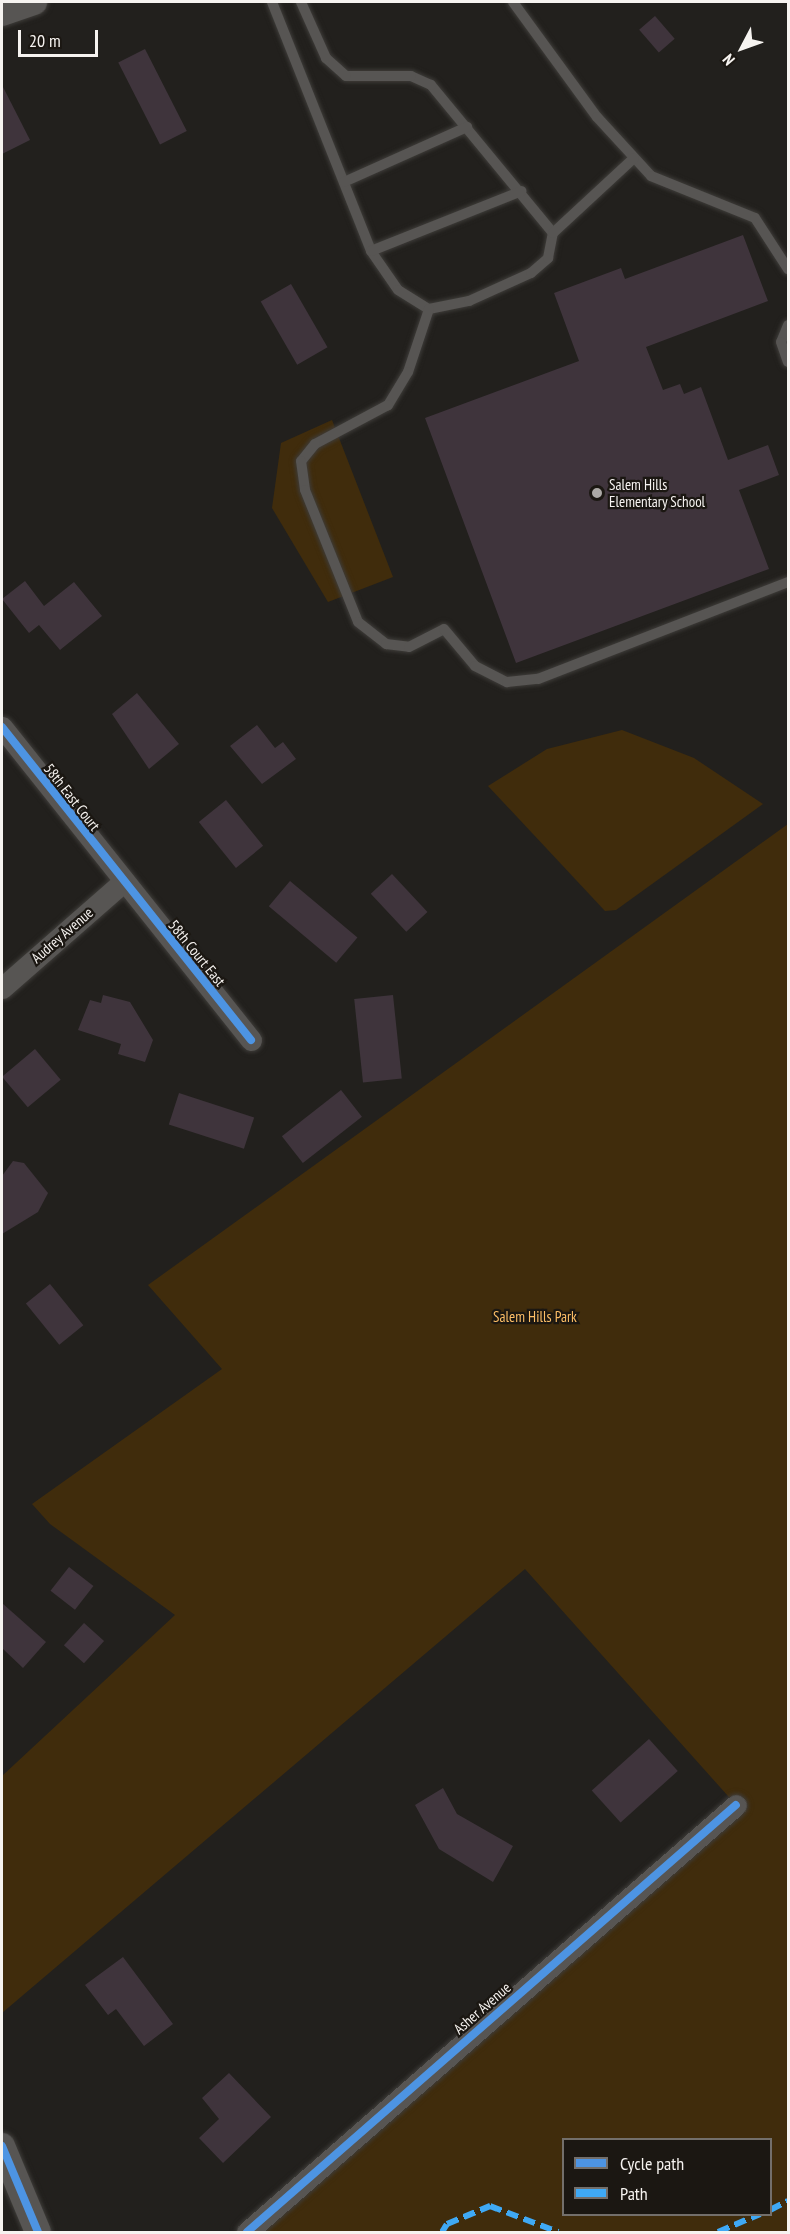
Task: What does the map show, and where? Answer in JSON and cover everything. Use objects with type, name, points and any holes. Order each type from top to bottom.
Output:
[{"type":"street","points":[[2,13],[33,2]]},
{"type":"street","name":"58th East Court","points":[[2,727],[122,883]]},
{"type":"street","name":"Audrey Avenue","points":[[2,988],[122,883]]},
{"type":"street","name":"58th Court East","points":[[122,883],[251,1040]]},
{"type":"street","name":"Asher Avenue","points":[[247,2232],[736,1805]]},
{"type":"street","points":[[2,2146],[38,2232]]},
{"type":"lane","points":[[272,2],[371,251],[398,290],[429,309],[469,301],[531,273],[548,258],[553,233],[634,158]]},
{"type":"lane","points":[[301,2],[326,58],[346,76],[411,76],[431,85],[522,191],[553,233]]},
{"type":"lane","points":[[513,2],[597,117],[651,176],[755,218],[789,269]]},
{"type":"lane","points":[[344,182],[467,127]]},
{"type":"lane","points":[[371,251],[522,191]]},
{"type":"lane","points":[[429,309],[408,372],[388,405],[315,444],[301,461],[305,490],[358,622],[386,644],[409,646],[444,629],[475,666],[507,682],[538,679],[789,582]]},
{"type":"lane","points":[[789,325],[781,342],[789,362]]},
{"type":"green space","points":[[332,420],[393,577],[328,602],[272,508],[281,443]]},
{"type":"green space","points":[[622,730],[694,758],[763,804],[616,910],[605,911],[488,786],[547,749]]},
{"type":"green space","name":"Salem Hills Park","points":[[788,824],[788,2232],[247,2232],[736,1805],[525,1569],[2,2013],[2,1776],[175,1615],[50,1524],[32,1504],[222,1369],[148,1285]]},
{"type":"building","points":[[655,16],[675,39],[659,52],[639,30]]},
{"type":"building","points":[[145,49],[187,131],[160,145],[118,63]]},
{"type":"building","points":[[2,85],[30,140],[2,154]]},
{"type":"building","name":"Salem Hills Elementary School","points":[[743,235],[768,301],[646,347],[663,390],[680,384],[684,394],[701,387],[728,460],[768,445],[779,475],[739,490],[769,569],[516,663],[425,418],[579,361],[554,293],[621,268],[625,279]]},
{"type":"building","points":[[291,284],[328,347],[297,365],[261,302]]},
{"type":"building","points":[[25,581],[44,606],[74,582],[102,616],[60,650],[39,625],[29,633],[2,599]]},
{"type":"building","points":[[137,693],[179,744],[149,769],[112,714]]},
{"type":"building","points":[[257,725],[275,748],[283,742],[296,759],[262,784],[230,746]]},
{"type":"building","points":[[226,800],[263,846],[236,868],[199,822]]},
{"type":"building","points":[[392,874],[427,912],[406,932],[371,894]]},
{"type":"building","points":[[290,881],[357,938],[336,963],[269,906]]},
{"type":"building","points":[[103,995],[130,1002],[153,1040],[145,1062],[118,1054],[121,1044],[78,1030],[90,1000],[101,1003]]},
{"type":"building","points":[[393,995],[402,1079],[363,1083],[354,999]]},
{"type":"building","points":[[35,1049],[61,1080],[28,1107],[2,1077]]},
{"type":"building","points":[[341,1090],[362,1117],[303,1163],[282,1136]]},
{"type":"building","points":[[179,1093],[254,1117],[244,1149],[169,1124]]},
{"type":"building","points":[[13,1161],[24,1163],[48,1193],[38,1212],[2,1234],[2,1176]]},
{"type":"building","points":[[50,1284],[83,1325],[59,1345],[26,1304]]},
{"type":"building","points":[[69,1567],[93,1586],[75,1610],[51,1591]]},
{"type":"building","points":[[2,1603],[46,1642],[23,1668],[2,1648]]},
{"type":"building","points":[[84,1623],[104,1641],[84,1663],[64,1645]]},
{"type":"building","points":[[649,1739],[678,1771],[621,1822],[592,1791]]},
{"type":"building","points":[[443,1788],[457,1814],[513,1846],[493,1882],[439,1849],[415,1805]]},
{"type":"building","points":[[123,1957],[173,2024],[144,2046],[116,2009],[108,2015],[85,1985]]},
{"type":"building","points":[[229,2073],[271,2117],[223,2163],[199,2138],[219,2119],[202,2098]]},
{"type":"marked path","points":[[772,2209],[788,2201]]},
{"type":"marked path","points":[[442,2232],[447,2224],[490,2206],[558,2232]]},
{"type":"marked path","points":[[718,2232],[755,2216]]},
{"type":"cycle path","points":[[2,727],[251,1040]]},
{"type":"cycle path","points":[[247,2232],[736,1805]]},
{"type":"cycle path","points":[[2,2146],[38,2232]]},
{"type":"place","name":"Salem Hills Elementary School","points":[[597,493]]}]
